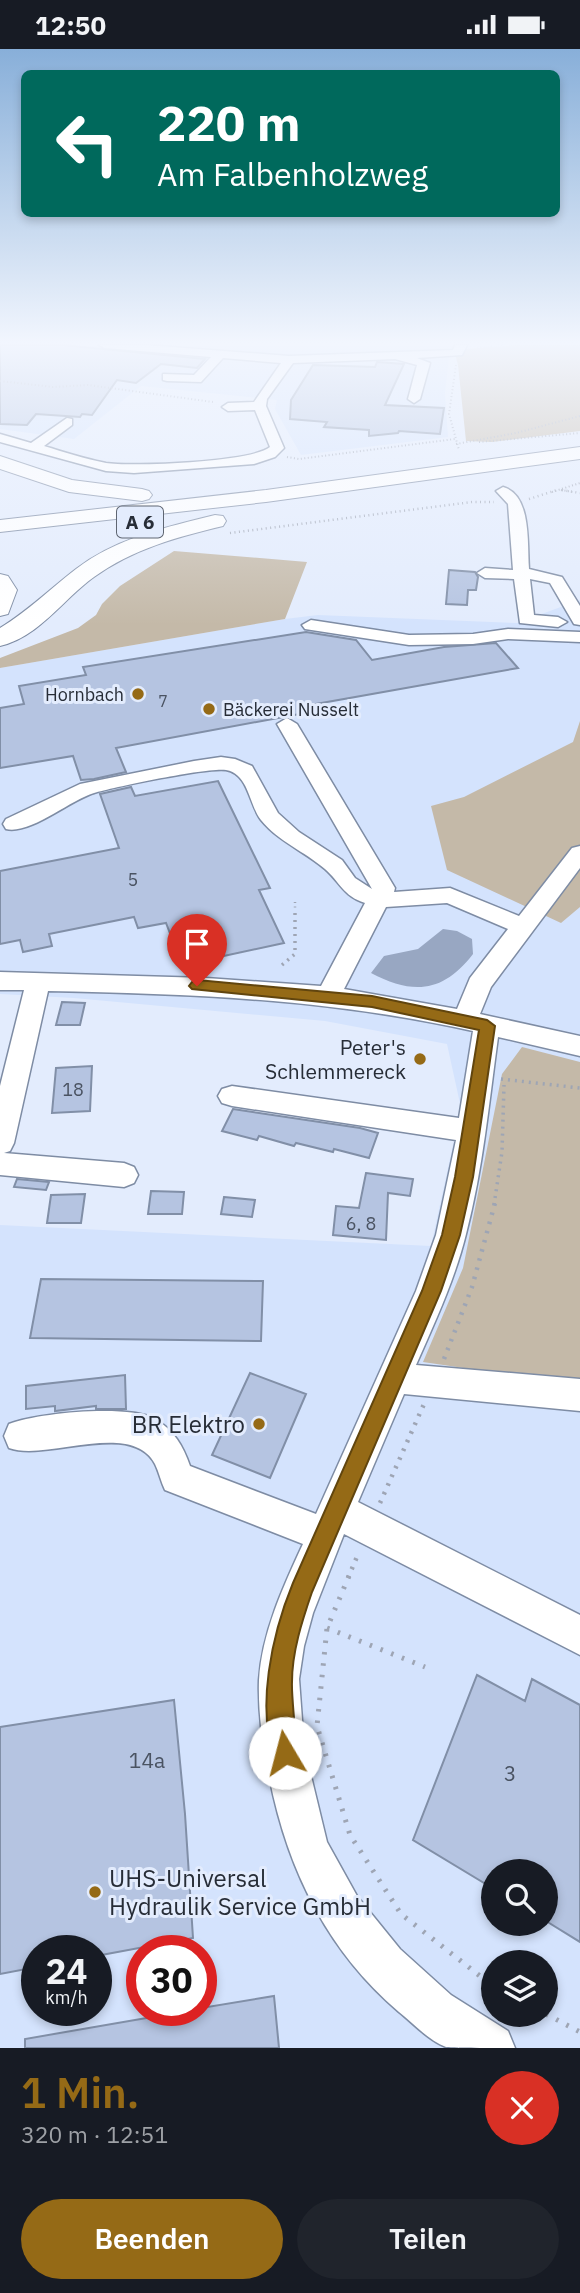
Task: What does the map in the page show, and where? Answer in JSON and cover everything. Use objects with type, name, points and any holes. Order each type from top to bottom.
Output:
[{"type":"highway","name":"A 6","points":[[0,538],[580,453]]},
{"type":"highway","points":[[0,462],[69,486],[106,492],[273,500]]},
{"type":"highway","name":"A 6","points":[[0,526],[273,500],[580,465]]},
{"type":"highway","points":[[0,639],[34,618],[85,573],[117,553],[163,534],[273,500]]},
{"type":"highway","points":[[0,581],[5,590],[5,599],[0,609]]},
{"type":"street","points":[[34,447],[46,438]]},
{"type":"street","points":[[0,439],[84,462],[134,469],[254,460],[277,448],[273,438]]},
{"type":"street","points":[[485,573],[523,574],[556,580],[580,622]]},
{"type":"street","points":[[523,574],[526,619],[580,622]]},
{"type":"street","points":[[286,724],[380,877],[384,888],[328,996]]},
{"type":"street","points":[[14,824],[87,788],[221,763],[235,765],[245,770],[269,816],[290,837],[334,865],[347,883],[368,897],[380,900]]},
{"type":"street","points":[[491,2048],[467,2035],[422,2002],[380,1960],[338,1907],[309,1851],[293,1797],[281,1732],[279,1679],[288,1630],[301,1591],[432,1291],[451,1235],[471,1131],[479,984],[580,853]]},
{"type":"street","points":[[0,981],[218,986],[328,996],[415,1009],[580,1046]]},
{"type":"street","points":[[0,1143],[38,982]]},
{"type":"street","points":[[232,1096],[471,1131]]},
{"type":"street","points":[[0,1164],[124,1175]]},
{"type":"street","points":[[22,1436],[94,1427],[144,1431],[168,1452],[177,1478],[331,1522],[580,1636]]},
{"type":"lane","points":[[503,491],[515,503],[523,574]]},
{"type":"lane","points":[[311,625],[410,640],[472,639],[508,634],[580,636]]},
{"type":"lane","points":[[380,900],[450,895],[524,927]]},
{"type":"lane","points":[[395,1378],[580,1395]]},
{"type":"path","points":[[456,444],[487,438]]},
{"type":"path","points":[[456,444],[520,438]]},
{"type":"path","points":[[270,454],[299,459],[455,439],[460,450]]},
{"type":"path","points":[[227,533],[472,502],[515,503],[580,484]]},
{"type":"path","points":[[558,490],[580,493]]},
{"type":"path","points":[[282,965],[295,954],[295,902]]},
{"type":"path","points":[[504,1079],[580,1088]]},
{"type":"path","points":[[327,1627],[425,1667]]},
{"type":"path","points":[[558,2020],[580,2032]]},
{"type":"shaded area","points":[[292,438],[437,438],[301,455]]},
{"type":"shaded area","points":[[466,438],[522,438],[492,442],[466,441]]},
{"type":"shaded area","points":[[174,551],[307,562],[285,619],[0,668],[0,658],[78,628],[96,615],[102,604],[120,586]]},
{"type":"shaded area","points":[[580,600],[580,2048],[0,2048],[0,1225],[431,1246],[461,1108],[447,1044],[325,1021],[74,998],[0,994],[0,668],[318,615],[517,623]]},
{"type":"shaded area","points":[[580,721],[580,907],[561,923],[447,870],[431,806],[464,797],[573,742]]},
{"type":"shaded area","points":[[443,929],[457,931],[472,939],[473,954],[450,977],[439,983],[414,987],[400,985],[371,973],[384,956],[418,949]]},
{"type":"shaded area","points":[[522,1047],[580,1062],[580,1385],[423,1362],[463,1268],[502,1074]]},
{"type":"building","points":[[449,570],[475,572],[478,577],[476,590],[468,590],[467,605],[446,604]]},
{"type":"building","points":[[306,632],[356,640],[372,660],[444,647],[496,643],[518,668],[316,704],[321,710],[116,748],[126,772],[94,779],[81,780],[73,756],[0,768],[0,708],[24,704],[19,686],[86,675],[83,667]]},
{"type":"building","points":[[218,781],[270,888],[259,890],[284,943],[182,965],[166,923],[138,928],[134,917],[49,934],[52,946],[23,952],[20,940],[0,944],[0,871],[119,848],[100,794],[131,787],[135,796]]},
{"type":"building","points":[[62,1002],[85,1003],[80,1025],[56,1025]]},
{"type":"building","points":[[92,1066],[90,1111],[52,1113],[56,1068]]},
{"type":"building","points":[[233,1109],[378,1133],[369,1158],[334,1149],[333,1152],[296,1143],[294,1146],[259,1136],[257,1140],[222,1131]]},
{"type":"building","points":[[366,1173],[413,1179],[410,1196],[388,1193],[386,1240],[333,1235],[336,1206],[359,1208]]},
{"type":"building","points":[[17,1179],[49,1182],[46,1190],[14,1187]]},
{"type":"building","points":[[151,1191],[184,1192],[182,1214],[148,1214]]},
{"type":"building","points":[[85,1194],[81,1223],[47,1223],[51,1195]]},
{"type":"building","points":[[224,1197],[255,1200],[252,1217],[221,1214]]},
{"type":"building","points":[[41,1279],[263,1281],[261,1341],[30,1338]]},
{"type":"building","name":"BR Elektro","points":[[250,1373],[306,1394],[270,1478],[212,1455]]},
{"type":"building","points":[[125,1375],[126,1409],[96,1409],[96,1406],[55,1411],[55,1406],[26,1409],[26,1386]]},
{"type":"building","points":[[477,1675],[525,1701],[532,1679],[580,1705],[580,1942],[558,1928],[558,1859],[481,1859],[481,1881],[413,1840]]},
{"type":"building","points":[[174,1700],[193,1935],[126,1935],[126,1950],[112,1953],[112,1935],[21,1935],[21,1970],[0,1974],[0,1727]]},
{"type":"building","points":[[274,1996],[279,2048],[25,2048],[25,2039],[126,2022],[126,2026],[217,2026],[217,2005]]},
{"type":"place","name":"Hornbach","points":[[138,694]]},
{"type":"place","name":"Bäckerei Nusselt","points":[[209,709]]},
{"type":"place","name":"Peter's Schlemmereck","points":[[420,1059]]},
{"type":"place","name":"BR Elektro","points":[[259,1424]]},
{"type":"place","name":"UHS-Universal Hydraulik Service GmbH","points":[[95,1892]]},
{"type":"route","points":[[197,986],[372,1002],[487,1026],[464,1177],[451,1235],[432,1291],[301,1591],[288,1630],[279,1679],[281,1732],[285,1753]]}]
